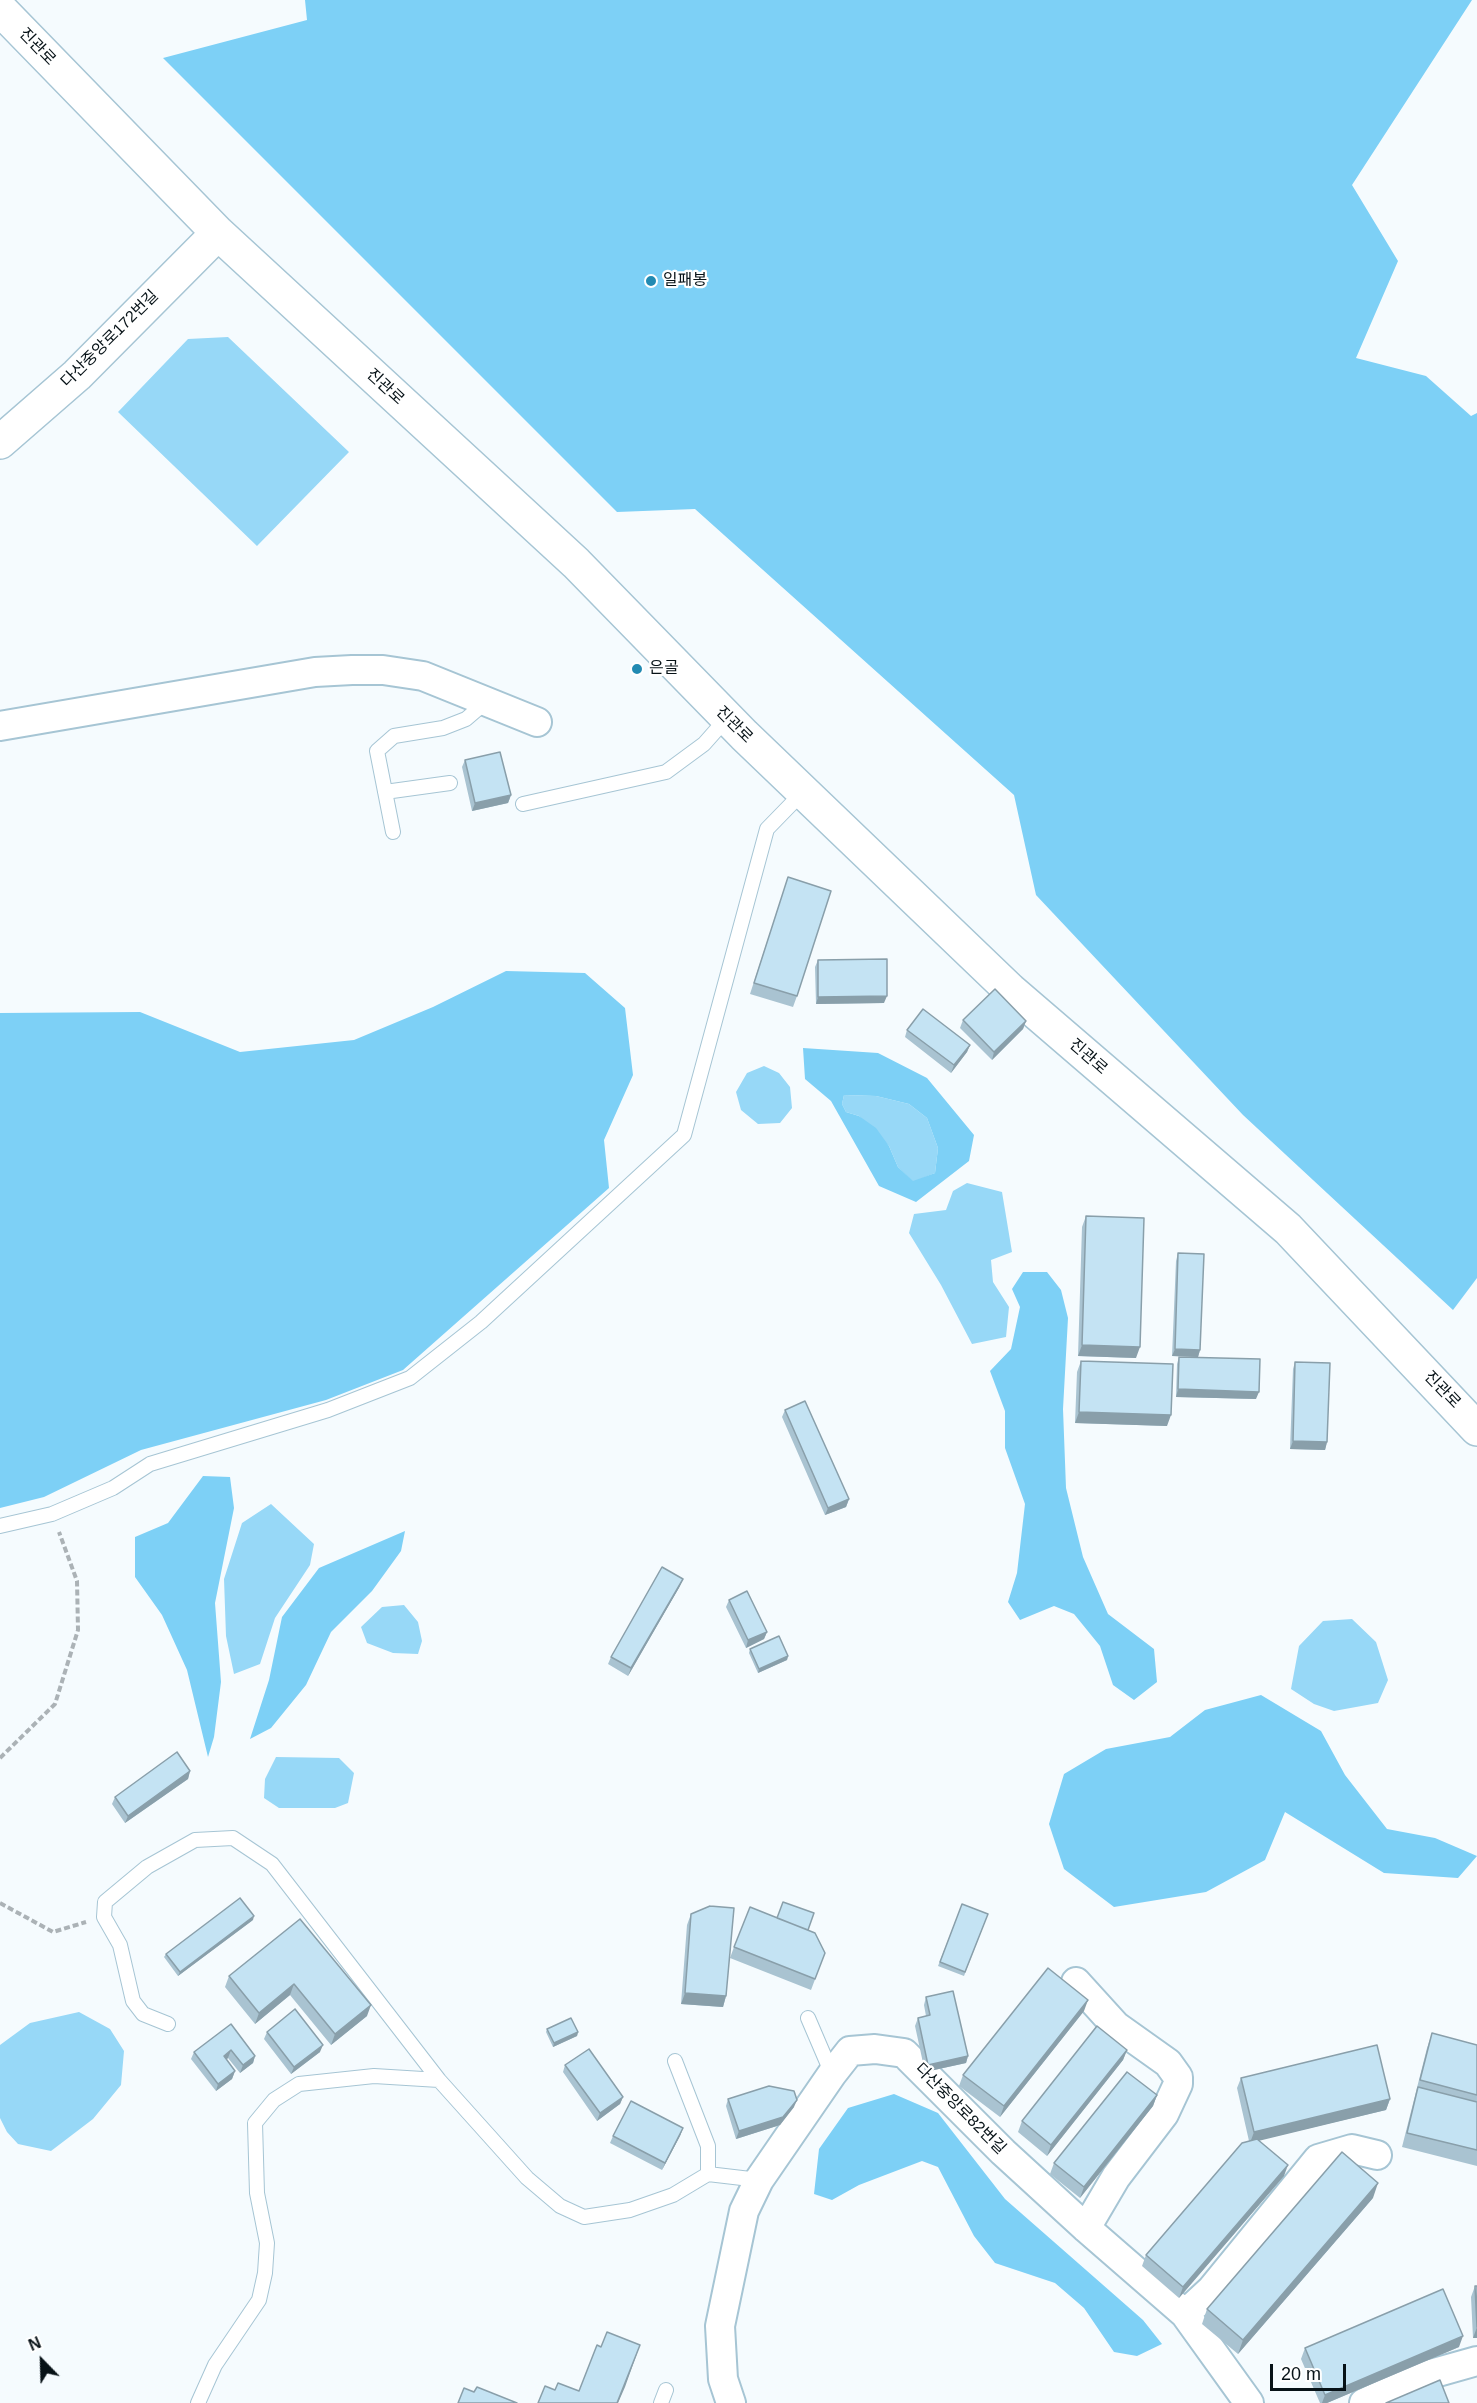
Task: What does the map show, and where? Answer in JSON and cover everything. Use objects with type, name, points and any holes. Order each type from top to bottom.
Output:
[{"type":"main road","name":"진관로","points":[[0,9],[218,233],[576,563],[727,718],[1010,990],[1288,1229],[1473,1416]]},
{"type":"main road","name":"다산중앙로172번길","points":[[0,442],[77,375],[218,233]]},
{"type":"street","points":[[0,726],[315,672],[343,670],[383,670],[423,676],[537,722]]},
{"type":"street","points":[[1076,1982],[1116,2026],[1168,2063],[1178,2077],[1178,2084],[1164,2114],[1116,2177],[1086,2228]]},
{"type":"street","name":"다산중앙로82번길","points":[[730,2403],[723,2379],[720,2326],[744,2211],[759,2180],[831,2074],[850,2051],[875,2049],[904,2053],[1086,2228],[1185,2314],[1248,2403]]},
{"type":"street","points":[[1185,2314],[1211,2290],[1318,2159],[1352,2149],[1377,2155]]},
{"type":"street","points":[[1364,2403],[1420,2377],[1477,2361]]},
{"type":"lane","points":[[393,832],[377,751],[394,736],[443,728],[466,719],[487,701]]},
{"type":"lane","points":[[523,804],[666,772],[704,744],[727,718]]},
{"type":"lane","points":[[385,792],[450,783]]},
{"type":"lane","points":[[0,1526],[52,1514],[112,1488],[150,1464],[328,1410],[410,1378],[481,1322],[684,1135],[767,828],[803,792]]},
{"type":"lane","points":[[168,2024],[143,2013],[133,2001],[120,1945],[104,1917],[105,1902],[147,1867],[195,1840],[232,1838],[272,1864],[439,2080],[526,2178],[560,2206],[584,2217],[630,2210],[674,2195],[708,2174],[759,2180]]},
{"type":"lane","points":[[808,2018],[831,2074]]},
{"type":"lane","points":[[675,2061],[708,2146],[708,2174]]},
{"type":"lane","points":[[198,2403],[215,2365],[259,2300],[265,2273],[267,2243],[258,2193],[255,2123],[274,2100],[299,2084],[374,2076],[439,2080]]},
{"type":"path","points":[[0,1758],[55,1704],[78,1630],[77,1581],[52,1514]]},
{"type":"path","points":[[0,1903],[53,1932],[104,1917]]},
{"type":"shaded area","points":[[305,0],[1472,0],[1352,185],[1398,261],[1356,358],[1426,376],[1471,416],[1477,413],[1477,1278],[1453,1310],[1243,1115],[1036,895],[1014,795],[695,509],[617,512],[163,58],[307,20]]},
{"type":"shaded area","points":[[228,337],[349,452],[257,546],[118,412],[188,339]]},
{"type":"shaded area","points":[[506,971],[585,973],[625,1008],[633,1075],[604,1140],[609,1188],[403,1370],[326,1400],[141,1450],[44,1497],[0,1508],[0,1013],[140,1012],[240,1052],[354,1040],[433,1007]]},
{"type":"shaded area","points":[[803,1048],[878,1053],[927,1078],[974,1135],[969,1161],[916,1202],[879,1186],[831,1101],[805,1079]],"holes":[[[844,1095],[876,1096],[909,1104],[927,1118],[938,1148],[935,1173],[913,1181],[898,1167],[889,1146],[876,1128],[859,1116],[846,1112],[842,1104]]]},
{"type":"shaded area","points":[[764,1066],[779,1073],[790,1087],[792,1108],[780,1123],[758,1124],[741,1110],[736,1092],[747,1073]]},
{"type":"shaded area","points":[[844,1095],[876,1096],[909,1104],[927,1118],[938,1148],[935,1173],[913,1182],[898,1167],[889,1146],[859,1116],[846,1112],[842,1104]]},
{"type":"shaded area","points":[[967,1183],[1002,1192],[1012,1252],[991,1260],[993,1282],[1009,1307],[1006,1337],[972,1344],[941,1285],[909,1233],[914,1214],[946,1210],[953,1191]]},
{"type":"shaded area","points":[[1023,1272],[1047,1272],[1061,1290],[1068,1318],[1063,1409],[1066,1488],[1083,1557],[1108,1614],[1154,1649],[1157,1682],[1134,1700],[1113,1685],[1100,1646],[1074,1614],[1054,1606],[1020,1620],[1008,1602],[1017,1573],[1025,1504],[1005,1448],[1005,1411],[990,1371],[1011,1349],[1020,1307],[1012,1289]]},
{"type":"shaded area","points":[[203,1476],[230,1477],[234,1508],[215,1603],[221,1682],[214,1737],[208,1757],[187,1670],[162,1615],[135,1577],[135,1537],[168,1523]]},
{"type":"shaded area","points":[[271,1504],[314,1544],[310,1565],[275,1618],[260,1664],[234,1674],[226,1636],[224,1579],[242,1523]]},
{"type":"shaded area","points":[[405,1531],[401,1551],[372,1591],[331,1632],[306,1685],[271,1728],[250,1739],[269,1680],[282,1617],[319,1568]]},
{"type":"shaded area","points":[[404,1605],[418,1622],[422,1641],[418,1654],[393,1653],[367,1643],[361,1627],[382,1607]]},
{"type":"shaded area","points":[[1352,1619],[1376,1642],[1388,1680],[1378,1703],[1334,1711],[1314,1704],[1291,1689],[1299,1646],[1323,1621]]},
{"type":"shaded area","points":[[1261,1695],[1321,1731],[1345,1775],[1387,1829],[1435,1838],[1477,1856],[1458,1878],[1384,1873],[1285,1812],[1265,1860],[1206,1892],[1114,1907],[1064,1869],[1049,1824],[1064,1774],[1106,1749],[1170,1737],[1205,1710]]},
{"type":"shaded area","points":[[276,1757],[339,1758],[354,1773],[348,1803],[335,1808],[279,1808],[264,1798],[265,1779]]},
{"type":"shaded area","points":[[79,2012],[110,2029],[124,2051],[121,2085],[93,2119],[51,2151],[18,2144],[7,2132],[0,2118],[0,2045],[30,2023]]},
{"type":"shaded area","points":[[894,2094],[938,2113],[1005,2199],[1143,2320],[1162,2344],[1137,2356],[1114,2352],[1084,2308],[1055,2283],[995,2263],[974,2236],[938,2167],[922,2161],[859,2185],[832,2200],[814,2194],[819,2149],[848,2108]]},
{"type":"building","points":[[500,752],[511,795],[475,803],[465,760]]},
{"type":"building","points":[[788,877],[831,891],[797,996],[754,983]]},
{"type":"building","points":[[887,959],[887,996],[818,997],[818,960]]},
{"type":"building","points":[[995,989],[1026,1021],[994,1052],[963,1020]]},
{"type":"building","points":[[923,1009],[970,1045],[954,1065],[907,1030]]},
{"type":"building","points":[[1086,1216],[1144,1218],[1140,1347],[1082,1345]]},
{"type":"building","points":[[1178,1253],[1204,1254],[1200,1350],[1175,1349]]},
{"type":"building","points":[[1179,1357],[1260,1359],[1259,1392],[1178,1389]]},
{"type":"building","points":[[1081,1361],[1173,1364],[1171,1415],[1079,1412]]},
{"type":"building","points":[[1295,1362],[1330,1363],[1327,1442],[1293,1441]]},
{"type":"building","points":[[805,1401],[849,1499],[828,1508],[785,1410]]},
{"type":"building","points":[[662,1567],[683,1579],[631,1668],[611,1657]]},
{"type":"building","points":[[747,1591],[767,1632],[748,1640],[729,1600]]},
{"type":"building","points":[[779,1636],[788,1656],[759,1669],[750,1649]]},
{"type":"building","points":[[177,1752],[190,1771],[128,1816],[115,1797]]},
{"type":"building","points":[[240,1898],[254,1916],[180,1972],[166,1954]]},
{"type":"building","points":[[783,1902],[814,1913],[808,1930],[777,1918]]},
{"type":"building","points":[[962,1904],[988,1914],[965,1972],[940,1962]]},
{"type":"building","points":[[710,1906],[734,1908],[726,1996],[685,1993],[691,1914]]},
{"type":"building","points":[[750,1907],[815,1933],[825,1953],[815,1979],[734,1947]]},
{"type":"building","points":[[300,1919],[371,2005],[335,2034],[294,1984],[259,2013],[229,1976]]},
{"type":"building","points":[[1048,1968],[1088,2000],[1004,2106],[963,2075]]},
{"type":"building","points":[[953,1991],[968,2056],[928,2065],[918,2018],[930,2015],[926,1997]]},
{"type":"building","points":[[295,2009],[323,2045],[294,2067],[267,2032]]},
{"type":"building","points":[[571,2018],[578,2032],[554,2043],[547,2029]]},
{"type":"building","points":[[231,2024],[255,2056],[243,2065],[231,2050],[224,2056],[235,2071],[218,2084],[194,2052]]},
{"type":"building","points":[[1097,2026],[1127,2050],[1051,2145],[1022,2121]]},
{"type":"building","points":[[1432,2033],[1477,2045],[1477,2095],[1420,2080]]},
{"type":"building","points":[[1377,2045],[1390,2099],[1254,2132],[1241,2078]]},
{"type":"building","points":[[589,2049],[623,2097],[600,2113],[565,2065]]},
{"type":"building","points":[[1127,2072],[1157,2095],[1084,2187],[1054,2163]]},
{"type":"building","points":[[769,2086],[794,2091],[797,2100],[783,2117],[739,2131],[728,2099]]},
{"type":"building","points":[[1418,2087],[1477,2102],[1477,2150],[1407,2133]]},
{"type":"building","points":[[631,2101],[683,2128],[665,2163],[613,2136]]},
{"type":"building","points":[[1257,2139],[1288,2165],[1183,2287],[1146,2255],[1242,2143]]},
{"type":"building","points":[[1342,2152],[1378,2183],[1243,2340],[1207,2309]]},
{"type":"building","points":[[1475,2286],[1477,2286],[1477,2327]]},
{"type":"building","points":[[1443,2289],[1463,2336],[1325,2395],[1305,2348]]},
{"type":"building","points":[[607,2332],[640,2345],[617,2403],[538,2403],[545,2386],[555,2390],[558,2383],[579,2391],[597,2345],[601,2347]]},
{"type":"building","points":[[1440,2380],[1449,2403],[1386,2403]]},
{"type":"building","points":[[477,2387],[517,2403],[458,2403],[464,2388],[474,2392]]},
{"type":"place","name":"일패봉","points":[[651,281]]},
{"type":"place","name":"은골","points":[[637,669]]}]
